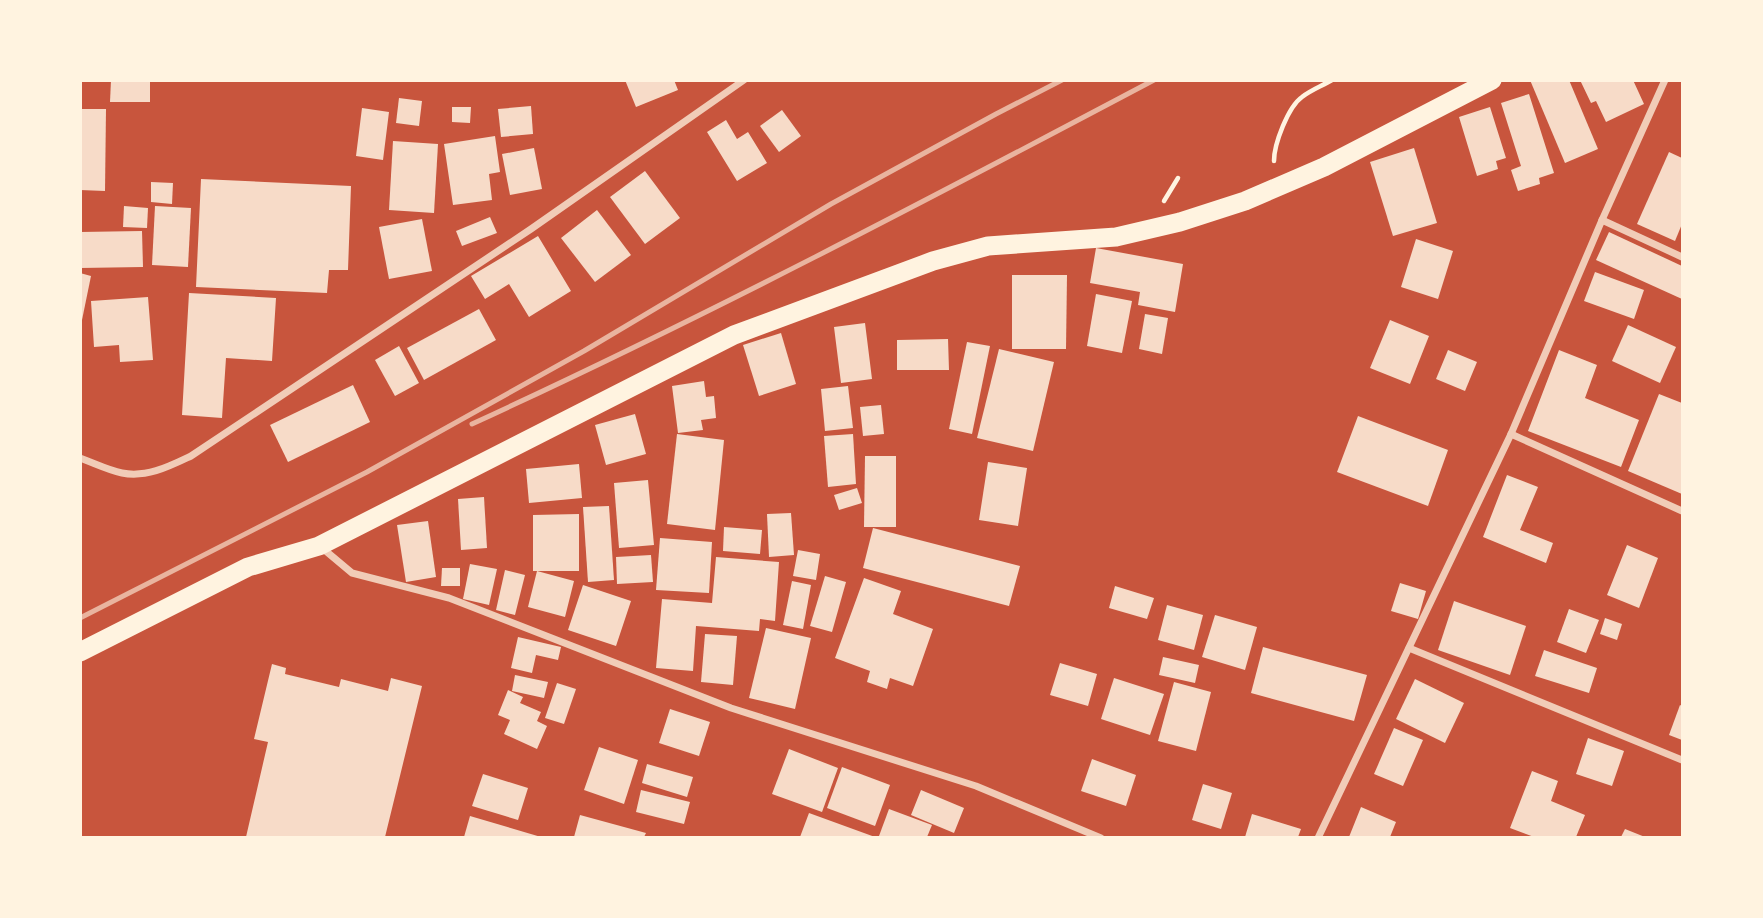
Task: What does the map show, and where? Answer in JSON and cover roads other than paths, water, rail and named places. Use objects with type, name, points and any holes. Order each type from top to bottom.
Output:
[{"type":"highway","points":[[80,652],[248,567],[319,545],[734,335],[933,261],[988,246],[1116,237],[1180,222],[1245,201],[1324,167],[1492,80]]},
{"type":"street","points":[[80,458],[123,473],[145,473],[164,469],[191,456],[531,229],[744,80]]},
{"type":"street","points":[[1318,838],[1511,433],[1665,80]]},
{"type":"street","points":[[1602,220],[1682,257]]},
{"type":"street","points":[[1511,433],[1682,511]]},
{"type":"street","points":[[319,545],[352,573],[449,598],[731,708],[975,786],[1101,838]]},
{"type":"street","points":[[1409,648],[1682,760]]},
{"type":"railway","points":[[80,618],[367,472],[584,351],[831,204],[1062,80]]},
{"type":"railway","points":[[472,424],[730,300],[1154,80]]}]
